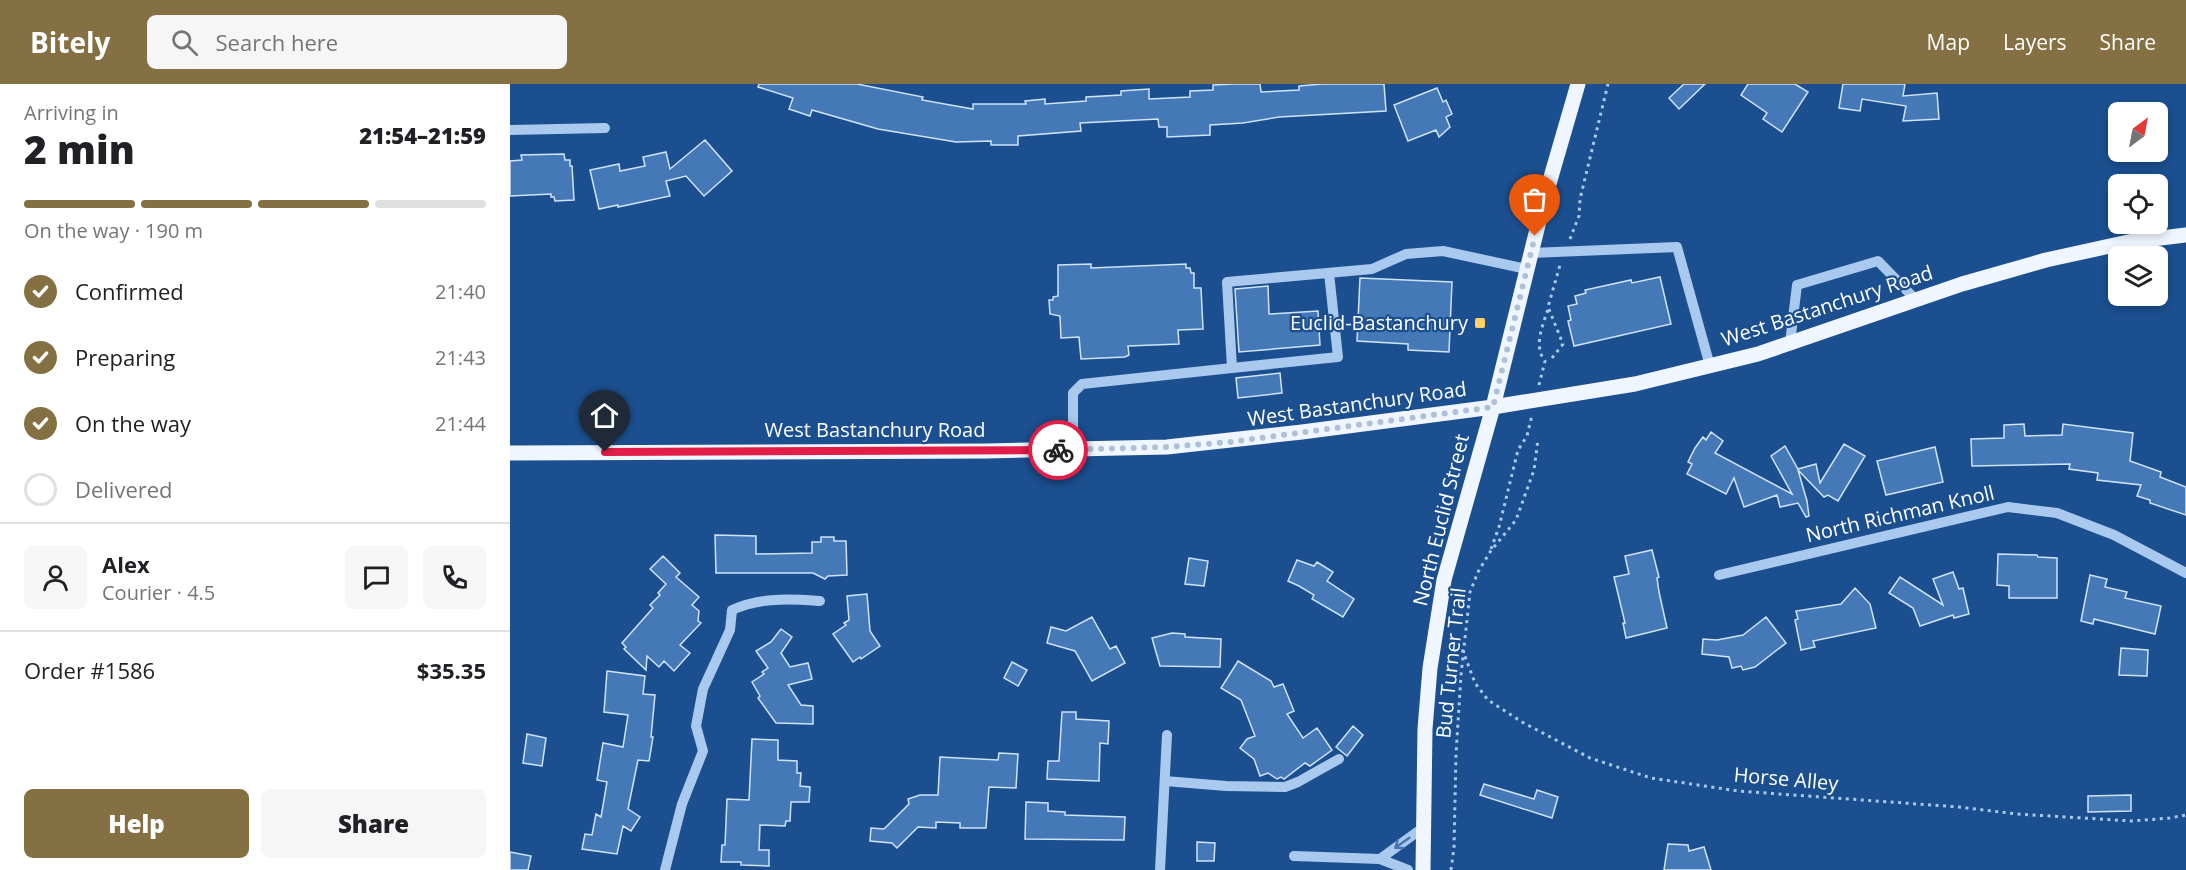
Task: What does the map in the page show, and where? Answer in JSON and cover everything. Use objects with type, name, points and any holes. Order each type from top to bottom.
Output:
[{"type":"main road","name":"North Euclid Street","points":[[1423,870],[1425,729],[1430,668],[1444,580],[1493,407],[1531,253],[1578,84]]},
{"type":"main road","name":"West Bastanchury Road","points":[[510,453],[1074,449],[1167,447],[1220,443],[1493,407],[1635,384],[1758,354],[1962,284],[2046,260],[2128,242],[2186,235]]},
{"type":"street","points":[[510,130],[605,128]]},
{"type":"street","points":[[1531,253],[1677,247],[1710,366]]},
{"type":"street","points":[[1232,368],[1227,282],[1372,269],[1406,254],[1443,251],[1527,269]]},
{"type":"street","points":[[1791,343],[1797,285],[1878,261],[1916,300]]},
{"type":"street","points":[[1074,449],[1072,393],[1082,384],[1338,357],[1329,273]]},
{"type":"street","name":"North Richman Knoll","points":[[1719,575],[2008,507],[2057,513],[2114,535],[2186,573]]},
{"type":"street","points":[[665,870],[682,804],[703,751],[696,726],[703,688],[730,630],[732,610],[746,604],[781,598],[820,601]]},
{"type":"street","points":[[1160,870],[1167,735]]},
{"type":"street","points":[[1165,781],[1226,786],[1285,787],[1299,782],[1339,759]]},
{"type":"street","points":[[1380,859],[1424,827]]},
{"type":"street","points":[[1294,856],[1380,859],[1408,870]]},
{"type":"path","points":[[1490,552],[1499,527],[1518,450],[1527,436],[1545,361],[1540,356],[1539,343],[1564,252],[1579,216],[1580,199],[1608,84]]},
{"type":"path","points":[[1548,307],[1563,345],[1552,358]]},
{"type":"path","name":"Bud Turner Trail","points":[[1451,870],[1463,651],[1470,592],[1490,552],[1516,520],[1534,470],[1538,439]]},
{"type":"path","points":[[1434,642],[1463,651]]},
{"type":"path","name":"Horse Alley","points":[[1463,651],[1475,683],[1488,700],[1522,722],[1590,758],[1651,778],[1738,791],[1959,807],[2018,814],[2132,821],[2186,815]]},
{"type":"building","points":[[759,84],[857,84],[923,97],[922,100],[973,109],[973,104],[1026,104],[1025,101],[1045,99],[1045,104],[1086,101],[1086,97],[1121,95],[1121,91],[1149,89],[1149,99],[1190,97],[1190,91],[1213,90],[1213,85],[1260,84],[1261,92],[1299,90],[1299,86],[1322,84],[1384,84],[1386,111],[1279,117],[1243,123],[1210,125],[1210,135],[1167,137],[1167,127],[1159,127],[1158,119],[1080,123],[1081,131],[1018,136],[1018,145],[991,145],[991,141],[956,142],[878,129],[812,110],[810,116],[789,109],[793,98],[758,87]]},
{"type":"building","points":[[1684,84],[1705,84],[1679,109],[1669,98]]},
{"type":"building","points":[[1748,84],[1795,84],[1808,92],[1782,132],[1763,119],[1767,113],[1741,95]]},
{"type":"building","points":[[1843,84],[1905,84],[1903,96],[1937,93],[1939,119],[1903,121],[1906,106],[1862,99],[1860,111],[1839,108]]},
{"type":"building","points":[[1437,88],[1452,114],[1446,117],[1450,127],[1439,137],[1436,130],[1408,141],[1394,105]]},
{"type":"building","points":[[705,140],[732,171],[704,196],[686,176],[666,181],[670,196],[599,209],[590,170],[619,164],[620,171],[645,166],[643,157],[666,152],[670,169]]},
{"type":"building","points":[[564,154],[565,160],[570,160],[570,166],[572,166],[574,200],[555,201],[551,194],[510,196],[510,161],[522,160],[521,155]]},
{"type":"building","points":[[1091,264],[1091,268],[1186,264],[1186,268],[1190,268],[1191,273],[1194,273],[1194,288],[1201,288],[1203,329],[1178,330],[1179,344],[1128,346],[1129,355],[1125,357],[1081,359],[1079,337],[1061,338],[1060,316],[1050,314],[1049,300],[1058,296],[1058,265]]},
{"type":"building","points":[[1660,277],[1671,324],[1574,346],[1568,321],[1571,320],[1568,306],[1577,304],[1575,296],[1586,293],[1585,290],[1631,280],[1632,283]]},
{"type":"building","points":[[1360,278],[1452,282],[1449,352],[1408,350],[1408,344],[1357,341]]},
{"type":"building","points":[[1268,286],[1269,314],[1318,311],[1320,345],[1239,352],[1235,289]]},
{"type":"building","points":[[1280,373],[1282,393],[1238,398],[1236,378]]},
{"type":"building","points":[[2024,424],[2025,436],[2062,435],[2063,424],[2133,433],[2130,461],[2161,472],[2160,477],[2186,487],[2186,515],[2150,503],[2150,500],[2137,496],[2141,485],[2097,480],[2098,473],[2069,469],[2070,464],[1972,466],[1971,439],[2004,438],[2004,425]]},
{"type":"building","points":[[1711,432],[1723,441],[1715,453],[1792,494],[1771,456],[1785,446],[1798,469],[1816,464],[1820,483],[1844,444],[1865,456],[1838,501],[1828,495],[1824,497],[1798,470],[1807,501],[1809,516],[1806,517],[1798,503],[1780,507],[1777,495],[1744,507],[1734,478],[1726,494],[1687,474],[1692,464],[1688,462],[1695,448],[1703,437],[1706,440]]},
{"type":"building","points":[[1935,447],[1943,482],[1886,495],[1877,461]]},
{"type":"building","points":[[715,535],[756,536],[756,554],[812,553],[812,542],[821,542],[821,537],[834,537],[834,541],[846,541],[847,575],[828,576],[825,579],[813,573],[716,573]]},
{"type":"building","points":[[1652,550],[1667,628],[1626,638],[1623,623],[1625,623],[1614,577],[1629,574],[1625,556]]},
{"type":"building","points":[[1998,554],[2057,558],[2057,598],[2009,598],[2009,586],[1997,585]]},
{"type":"building","points":[[663,556],[680,573],[676,577],[699,597],[692,605],[699,611],[698,621],[701,623],[680,645],[690,653],[674,671],[664,661],[659,667],[647,656],[646,670],[624,649],[626,647],[622,643],[653,608],[650,605],[660,595],[658,593],[666,584],[650,569]]},
{"type":"building","points":[[1189,558],[1208,561],[1204,586],[1185,584]]},
{"type":"building","points":[[1297,560],[1314,566],[1317,562],[1333,572],[1327,581],[1354,599],[1343,617],[1312,599],[1314,595],[1288,581]]},
{"type":"building","points":[[1953,572],[1959,589],[1963,588],[1969,614],[1954,618],[1953,615],[1920,626],[1913,608],[1889,593],[1900,577],[1943,605],[1933,579]]},
{"type":"building","points":[[2090,575],[2107,579],[2105,587],[2127,592],[2125,598],[2161,606],[2155,634],[2094,619],[2093,624],[2081,621]]},
{"type":"building","points":[[1855,588],[1870,604],[1876,628],[1813,641],[1815,647],[1801,650],[1795,620],[1798,619],[1796,611],[1841,604]]},
{"type":"building","points":[[867,594],[870,631],[880,646],[853,662],[833,634],[849,620],[847,596]]},
{"type":"building","points":[[1092,617],[1110,649],[1116,646],[1125,663],[1092,681],[1075,651],[1047,643],[1051,627],[1066,631]]},
{"type":"building","points":[[1766,617],[1786,643],[1755,667],[1743,670],[1741,666],[1732,668],[1729,657],[1702,654],[1703,639],[1717,640],[1743,635]]},
{"type":"building","points":[[781,629],[792,637],[781,653],[790,667],[808,663],[812,679],[788,685],[801,705],[813,706],[813,724],[776,723],[758,698],[760,696],[752,682],[764,674],[762,672],[768,668],[756,651],[771,642]]},
{"type":"building","points":[[1172,633],[1185,634],[1185,637],[1221,639],[1220,667],[1160,666],[1152,638]]},
{"type":"building","points":[[2121,648],[2148,650],[2147,676],[2119,675]]},
{"type":"building","points":[[1238,661],[1271,681],[1274,687],[1283,684],[1294,711],[1287,714],[1303,738],[1317,728],[1332,750],[1310,766],[1305,763],[1284,779],[1281,777],[1277,779],[1268,773],[1260,776],[1254,759],[1240,748],[1247,739],[1255,736],[1241,700],[1221,688]]},
{"type":"building","points":[[1012,662],[1027,670],[1018,686],[1004,678]]},
{"type":"building","points":[[607,671],[645,676],[643,694],[655,695],[651,737],[653,737],[649,761],[638,760],[628,809],[640,817],[631,831],[623,826],[617,854],[582,849],[585,834],[592,835],[596,814],[601,817],[607,782],[597,780],[603,743],[623,747],[628,715],[604,712]]},
{"type":"building","points":[[1062,712],[1076,712],[1076,719],[1109,721],[1108,744],[1100,743],[1099,781],[1047,779],[1048,761],[1059,761]]},
{"type":"building","points":[[1353,726],[1363,735],[1347,756],[1336,747]]},
{"type":"building","points":[[527,734],[546,738],[542,766],[523,763]]},
{"type":"building","points":[[752,739],[778,740],[778,760],[797,761],[797,773],[801,773],[800,786],[810,787],[809,802],[791,802],[790,821],[786,821],[785,826],[760,825],[759,850],[769,850],[769,866],[721,862],[722,845],[725,845],[727,799],[749,800]]},
{"type":"building","points":[[999,753],[1018,754],[1016,788],[989,787],[986,828],[960,828],[960,823],[936,822],[936,828],[918,827],[897,848],[892,843],[870,841],[871,828],[884,829],[909,804],[908,799],[920,795],[938,795],[940,757],[998,760]]},
{"type":"building","points":[[1484,784],[1534,799],[1537,790],[1558,797],[1552,818],[1480,795]]},
{"type":"building","points":[[2131,795],[2131,811],[2088,812],[2088,796]]},
{"type":"building","points":[[1026,802],[1048,803],[1048,811],[1065,812],[1065,815],[1125,817],[1124,840],[1025,839]]},
{"type":"building","points":[[1197,842],[1215,843],[1214,861],[1197,861]]},
{"type":"building","points":[[1668,844],[1688,845],[1689,851],[1704,847],[1711,870],[1664,870]]},
{"type":"building","points":[[510,852],[531,856],[528,870],[510,870]]},
{"type":"way so far","points":[[1058,450],[1167,447],[1230,442],[1493,407],[1535,236]]},
{"type":"place","name":"Euclid-Bastanchury","points":[[1480,323]]},
{"type":"route","points":[[605,452],[1058,450]]}]
